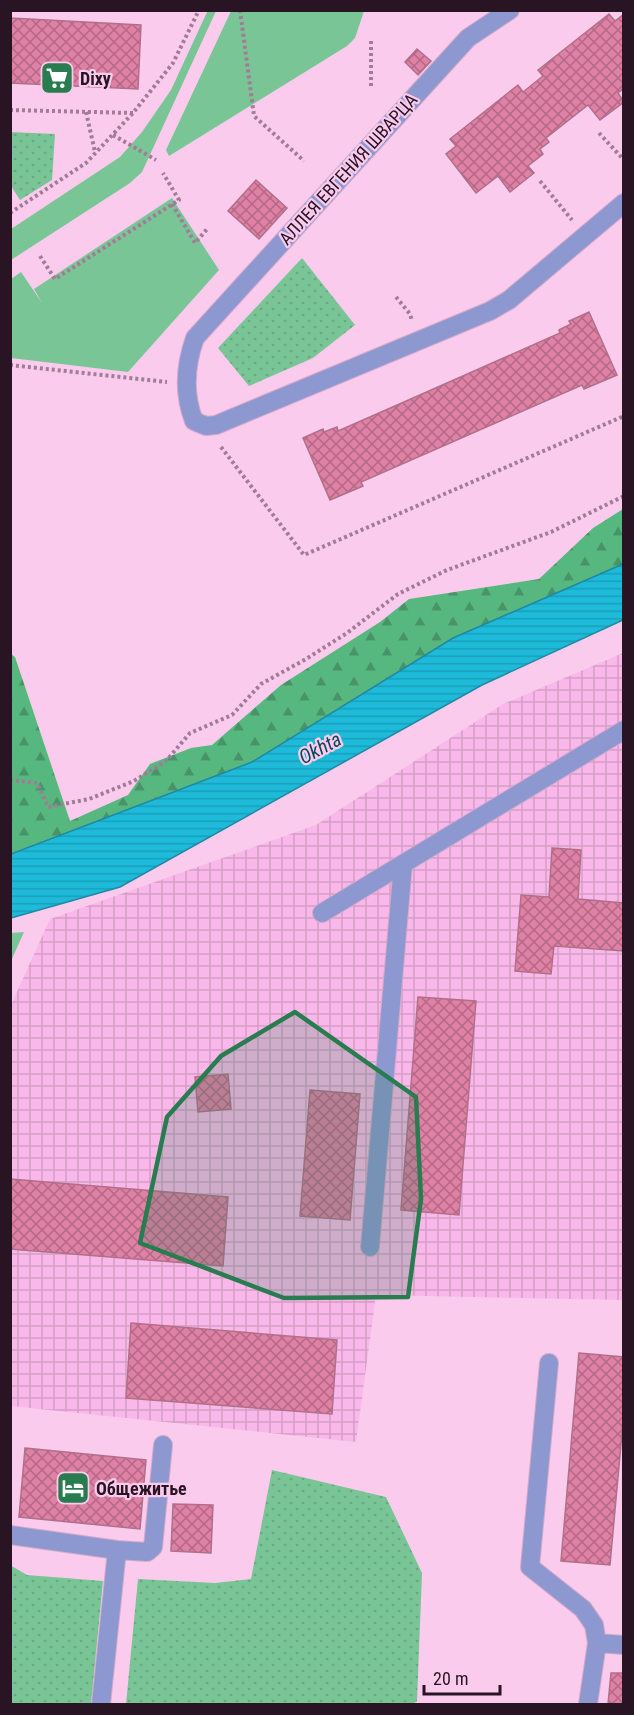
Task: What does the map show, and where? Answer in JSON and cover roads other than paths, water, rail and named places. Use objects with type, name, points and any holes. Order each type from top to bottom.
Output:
[{"type":"street","name":"АЛЛЕЯ ЕВГЕНИЯ ШВАРЦА","points":[[510,10],[468,38],[195,338],[190,350],[186,384],[187,403],[194,421],[206,426],[216,425],[490,311],[509,300],[624,203]]},
{"type":"street","points":[[322,913],[624,730]]},
{"type":"street","points":[[370,1247],[403,864]]},
{"type":"street","points":[[549,1363],[530,1567],[583,1609],[594,1626],[597,1643],[588,1704]]},
{"type":"street","points":[[10,1535],[147,1552],[153,1547],[163,1445]]},
{"type":"street","points":[[101,1704],[117,1550]]},
{"type":"street","points":[[597,1643],[624,1645]]},
{"type":"water","name":"Okhta","points":[[623,564],[623,620],[482,685],[120,887],[11,918],[11,854],[252,762],[453,638]]},
{"type":"place","name":"Dixy","points":[[57,78]]},
{"type":"place","name":"Общежитье","points":[[73,1488]]}]
